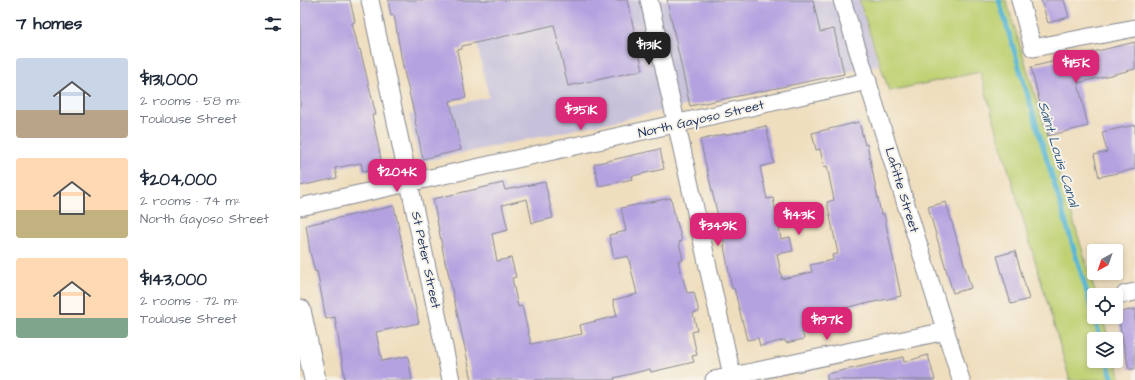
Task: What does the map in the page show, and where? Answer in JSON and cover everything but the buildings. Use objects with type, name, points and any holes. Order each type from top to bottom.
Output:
[{"type":"street","name":"St Peter Street","points":[[370,0],[452,380]]},
{"type":"street","points":[[649,0],[732,378]]},
{"type":"street","name":"Lafitte Street","points":[[842,0],[961,380]]},
{"type":"street","points":[[1020,0],[1033,48],[1135,28]]},
{"type":"street","name":"North Gayoso Street","points":[[300,208],[868,82]]},
{"type":"street","points":[[300,310],[315,380]]},
{"type":"street","points":[[714,380],[732,378],[946,331]]},
{"type":"shaded area","points":[[467,0],[858,0],[879,65],[420,162],[409,115],[489,97]]},
{"type":"green space","points":[[859,0],[1006,0],[1087,266],[1087,280],[1091,280],[1094,288],[1087,288],[1087,324],[1104,324],[1107,332],[1087,332],[1087,368],[1118,368],[1121,380],[1070,380],[980,72],[889,91]]},
{"type":"waterway","name":"Saint Louis Canal","points":[[999,0],[1087,293]]},
{"type":"waterway","name":"Saint Louis Canal","points":[[1096,324],[1099,332]]},
{"type":"waterway","name":"Saint Louis Canal","points":[[1109,368],[1113,380]]}]
